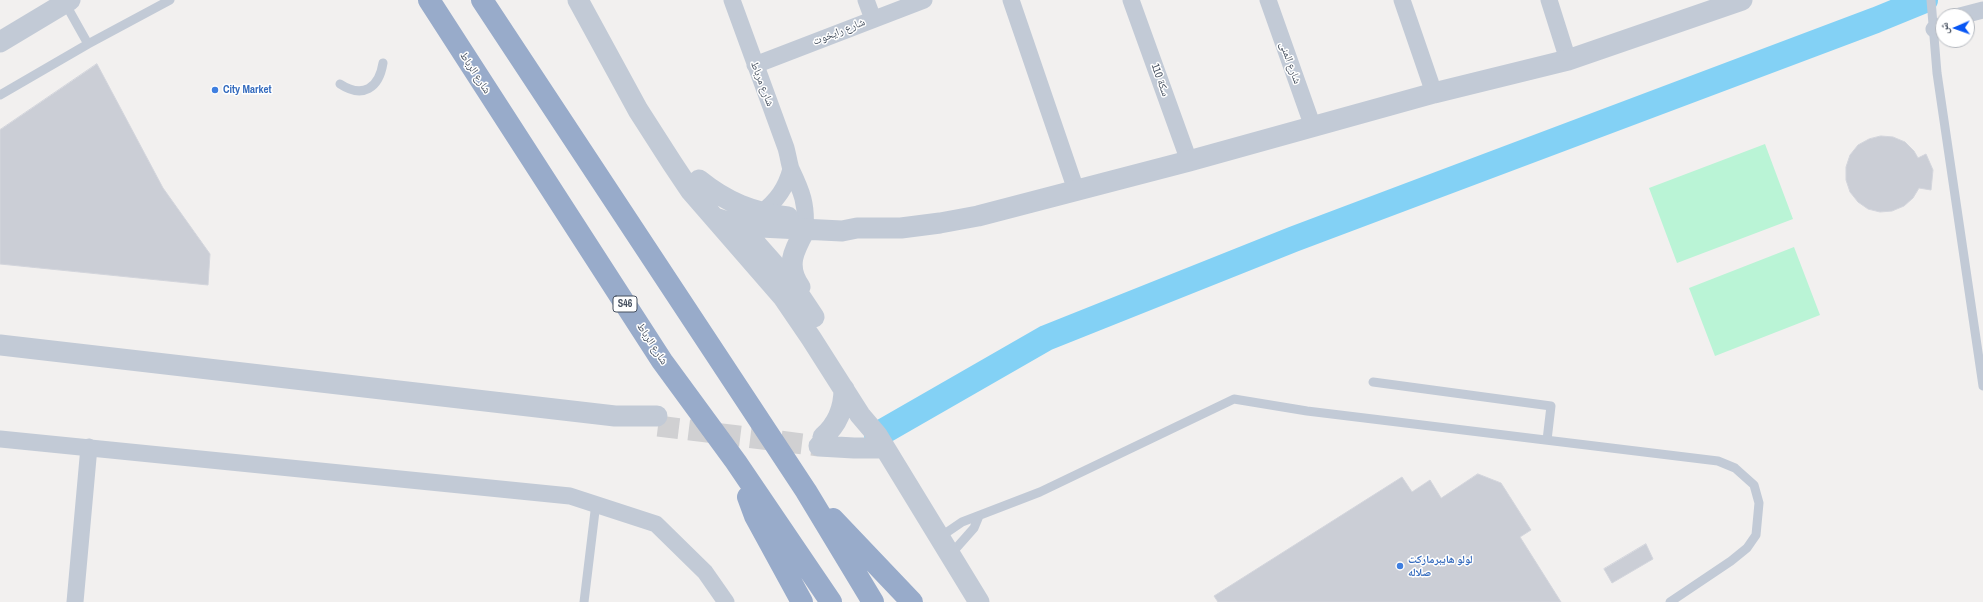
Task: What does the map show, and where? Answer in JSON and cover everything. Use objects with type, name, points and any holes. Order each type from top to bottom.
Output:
[{"type":"highway","points":[[482,0],[806,491],[873,602]]},
{"type":"highway","name":"شارع الرباط","points":[[430,4],[662,360],[736,462],[831,602]]},
{"type":"highway","points":[[736,462],[755,516],[802,602]]},
{"type":"highway","points":[[806,491],[912,602]]},
{"type":"street","points":[[578,0],[653,134],[690,190],[715,218],[739,236],[780,271],[806,304],[869,406],[881,442]]},
{"type":"street","points":[[588,0],[658,122],[796,316],[867,424],[881,442],[940,536],[979,602]]},
{"type":"street","name":"شارع مرباط","points":[[732,0],[784,143],[791,169],[800,186],[806,224]]},
{"type":"street","points":[[866,0],[873,19]]},
{"type":"street","name":"شارع رايخوت","points":[[755,66],[924,0]]},
{"type":"street","points":[[1011,0],[1076,190]]},
{"type":"street","name":"سكة 110","points":[[1132,0],[1189,161]]},
{"type":"street","name":"شارع المنى","points":[[1268,0],[1313,126]]},
{"type":"street","points":[[1402,0],[1434,93]]},
{"type":"street","points":[[1549,0],[1568,60]]},
{"type":"street","points":[[699,180],[728,200],[761,213],[842,231],[857,228],[901,228],[940,223],[978,216],[1189,161],[1434,93],[1568,60],[1709,5],[1742,0]]},
{"type":"street","points":[[0,42],[68,1]]},
{"type":"street","points":[[739,236],[749,218],[770,207],[781,194],[791,169]]},
{"type":"street","points":[[739,236],[806,224]]},
{"type":"street","points":[[806,224],[793,251],[791,259],[793,276],[804,294],[806,304]]},
{"type":"street","points":[[0,345],[658,421]]},
{"type":"street","points":[[844,389],[844,398],[840,415],[830,430],[820,440],[850,438],[881,442]]},
{"type":"street","points":[[0,439],[570,496],[596,503],[656,524],[705,572],[726,602]]},
{"type":"street","points":[[75,602],[89,447]]},
{"type":"lane","points":[[0,95],[88,44],[170,0]]},
{"type":"lane","points":[[1931,0],[1935,14]]},
{"type":"lane","points":[[68,1],[88,44]]},
{"type":"lane","points":[[1938,48],[1937,73],[1983,386]]},
{"type":"lane","points":[[340,84],[350,91],[368,89],[376,83],[381,76],[383,64]]},
{"type":"lane","points":[[1373,382],[1551,406],[1547,440]]},
{"type":"lane","points":[[940,536],[962,522],[979,516],[1001,505],[1040,492],[1234,399],[1307,411],[1718,461],[1735,468],[1754,485],[1759,504],[1756,535],[1747,548],[1731,561],[1670,602]]},
{"type":"lane","points":[[584,602],[596,503]]},
{"type":"lane","points":[[950,554],[974,528],[979,516]]},
{"type":"green space","points":[[1765,144],[1793,219],[1677,263],[1649,188]]},
{"type":"green space","points":[[1794,247],[1820,315],[1715,356],[1689,288]]},
{"type":"building","points":[[97,64],[163,188],[210,254],[208,285],[0,264],[0,130]]},
{"type":"building","points":[[1881,136],[1893,137],[1905,142],[1914,151],[1918,158],[1926,154],[1933,170],[1931,190],[1919,188],[1913,198],[1904,206],[1892,211],[1880,212],[1868,209],[1858,202],[1850,192],[1846,180],[1846,167],[1850,155],[1858,145],[1869,139]]},
{"type":"building","name":"لولو هايبرماركت صلاله","points":[[1478,474],[1501,483],[1531,530],[1520,537],[1561,602],[1218,602],[1214,596],[1402,477],[1412,492],[1430,480],[1441,498]]},
{"type":"building","points":[[1646,544],[1653,559],[1612,583],[1604,569]]},
{"type":"waterway","points":[[877,435],[1046,338],[1294,239],[1876,20],[1925,0]]},
{"type":"tunnel","points":[[658,426],[819,446]]},
{"type":"place","name":"City Market","points":[[215,90]]},
{"type":"place","name":"لولو هايبرماركت صلاله","points":[[1400,566]]}]
